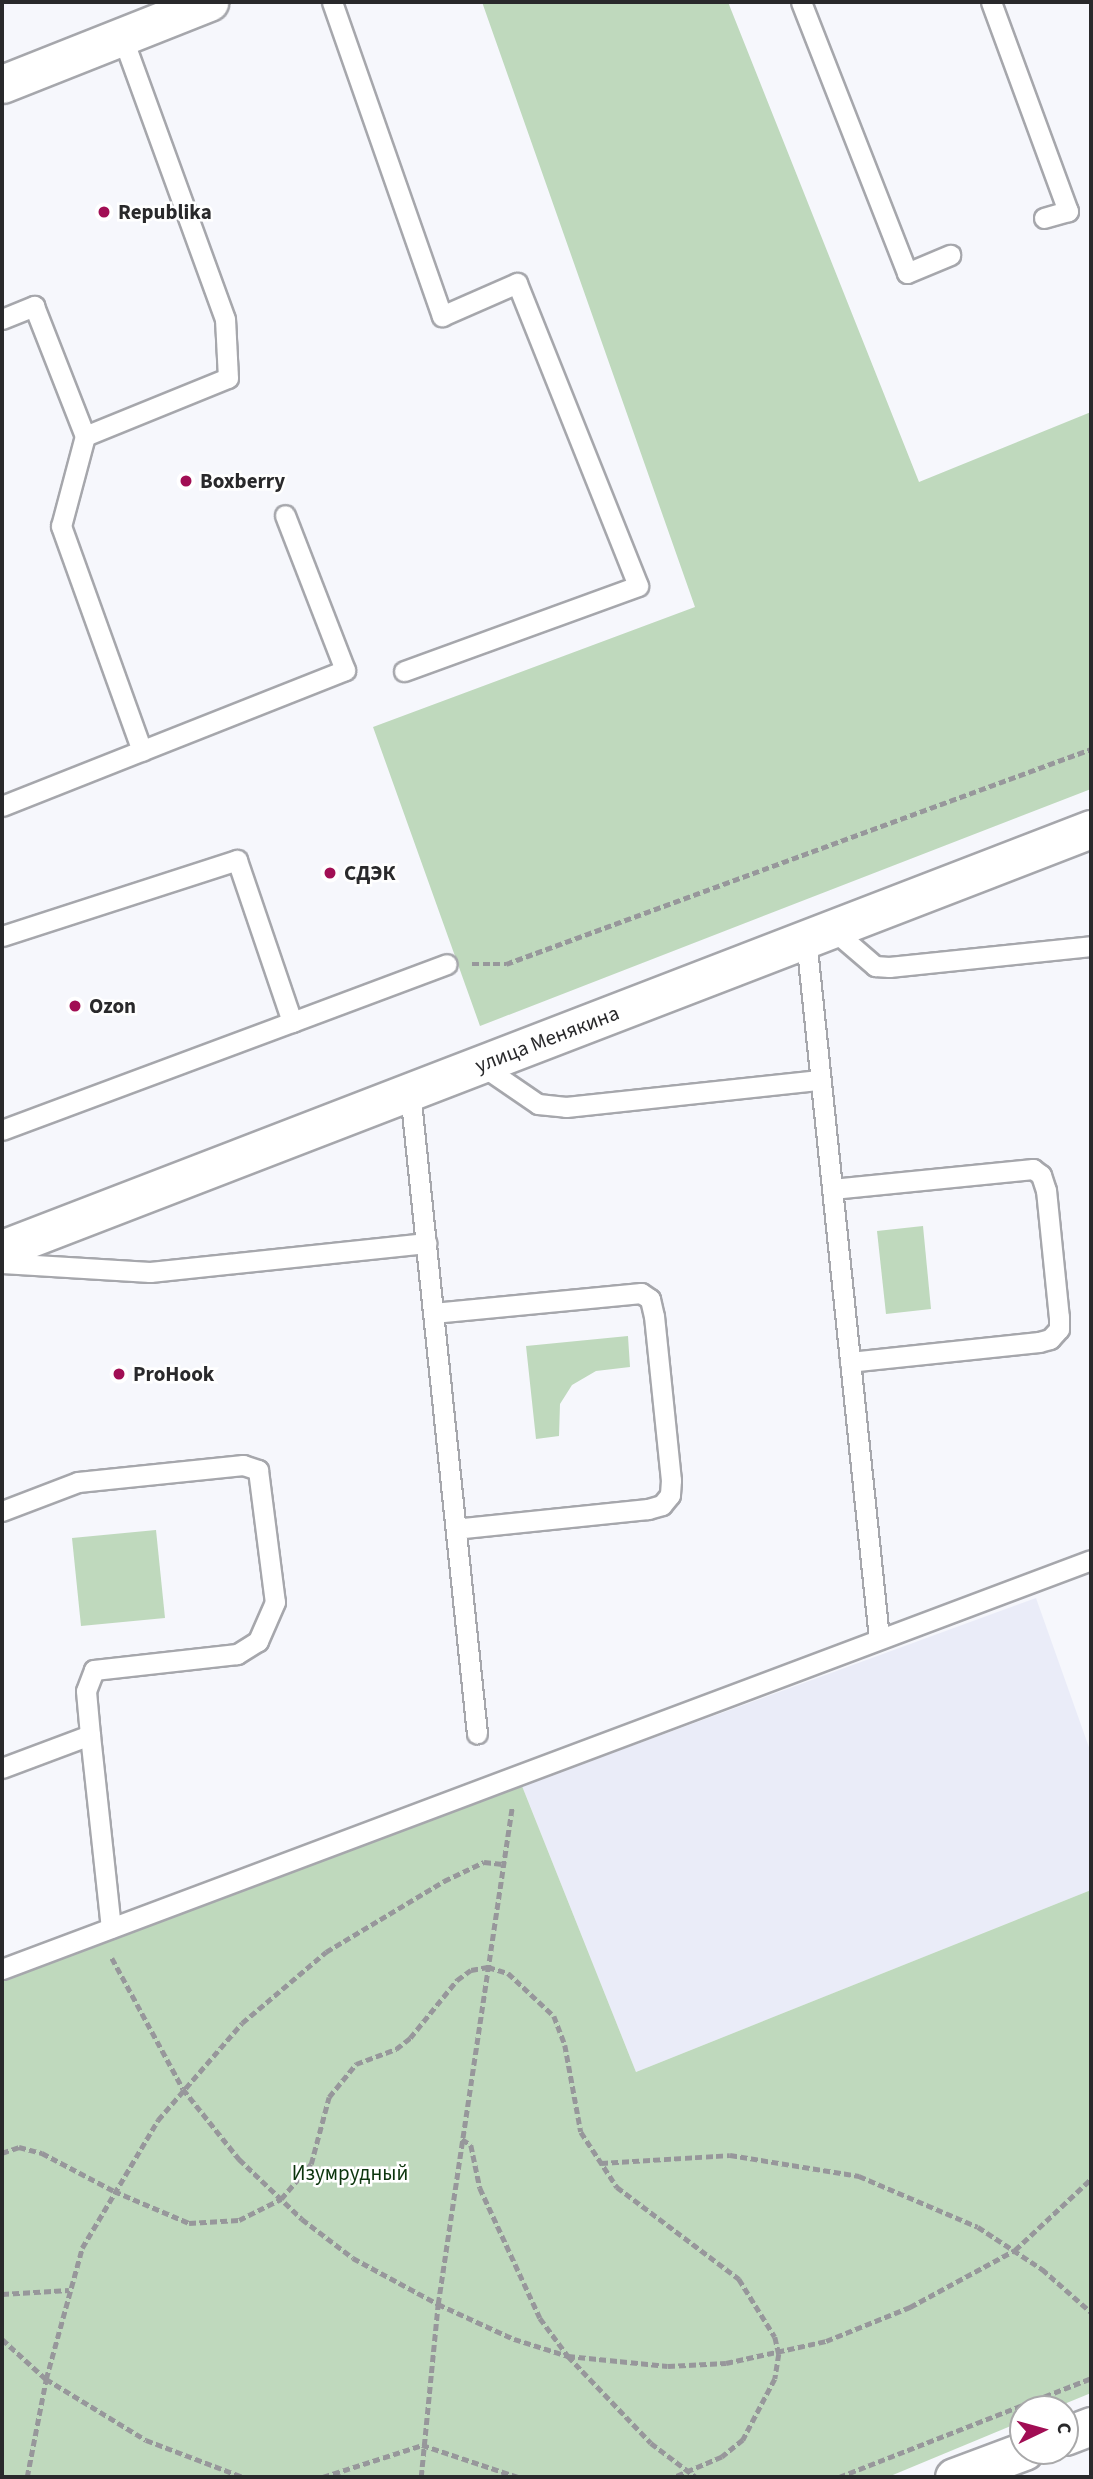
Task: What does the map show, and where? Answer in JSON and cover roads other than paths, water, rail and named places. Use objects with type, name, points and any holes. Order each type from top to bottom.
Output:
[{"type":"street","points":[[2,84],[209,2]]},
{"type":"street","name":"улица Менякина","points":[[2,1249],[1091,829]]},
{"type":"street","points":[[954,2477],[1009,2457]]},
{"type":"lane","points":[[332,2],[442,316],[517,283],[638,586],[404,670]]},
{"type":"lane","points":[[801,2],[907,273],[950,255]]},
{"type":"lane","points":[[991,2],[1068,211],[1044,218]]},
{"type":"lane","points":[[85,436],[228,378],[225,320],[122,36]]},
{"type":"lane","points":[[2,319],[34,306],[85,436],[61,526],[142,751]]},
{"type":"lane","points":[[2,806],[345,670],[285,515]]},
{"type":"lane","points":[[2,936],[237,860],[292,1022]]},
{"type":"lane","points":[[819,934],[875,966],[889,967],[1091,946]]},
{"type":"lane","points":[[819,934],[820,1080],[879,1638]]},
{"type":"lane","points":[[2,1130],[447,964]]},
{"type":"lane","points":[[481,1065],[538,1104],[566,1107],[820,1080]]},
{"type":"lane","points":[[410,1092],[477,1734]]},
{"type":"lane","points":[[832,1189],[1033,1169],[1041,1175],[1046,1190],[1059,1317],[1059,1329],[1050,1339],[850,1362]]},
{"type":"lane","points":[[2,1263],[149,1272],[426,1243]]},
{"type":"lane","points":[[433,1313],[641,1293],[650,1299],[654,1316],[671,1480],[670,1495],[662,1505],[648,1509],[456,1529]]},
{"type":"lane","points":[[2,1511],[78,1482],[243,1465],[258,1470],[275,1602],[258,1641],[237,1654],[94,1670],[86,1691],[106,1930]]},
{"type":"lane","points":[[2,1969],[1091,1560]]},
{"type":"lane","points":[[2,1769],[90,1735]]},
{"type":"place","name":"Republika","points":[[104,212]]},
{"type":"place","name":"Boxberry","points":[[186,481]]},
{"type":"place","name":"СДЭК","points":[[330,873]]},
{"type":"place","name":"Ozon","points":[[75,1006]]},
{"type":"place","name":"ProHook","points":[[119,1374]]},
{"type":"park label","name":"Изумрудный","points":[[350,2173]]}]
